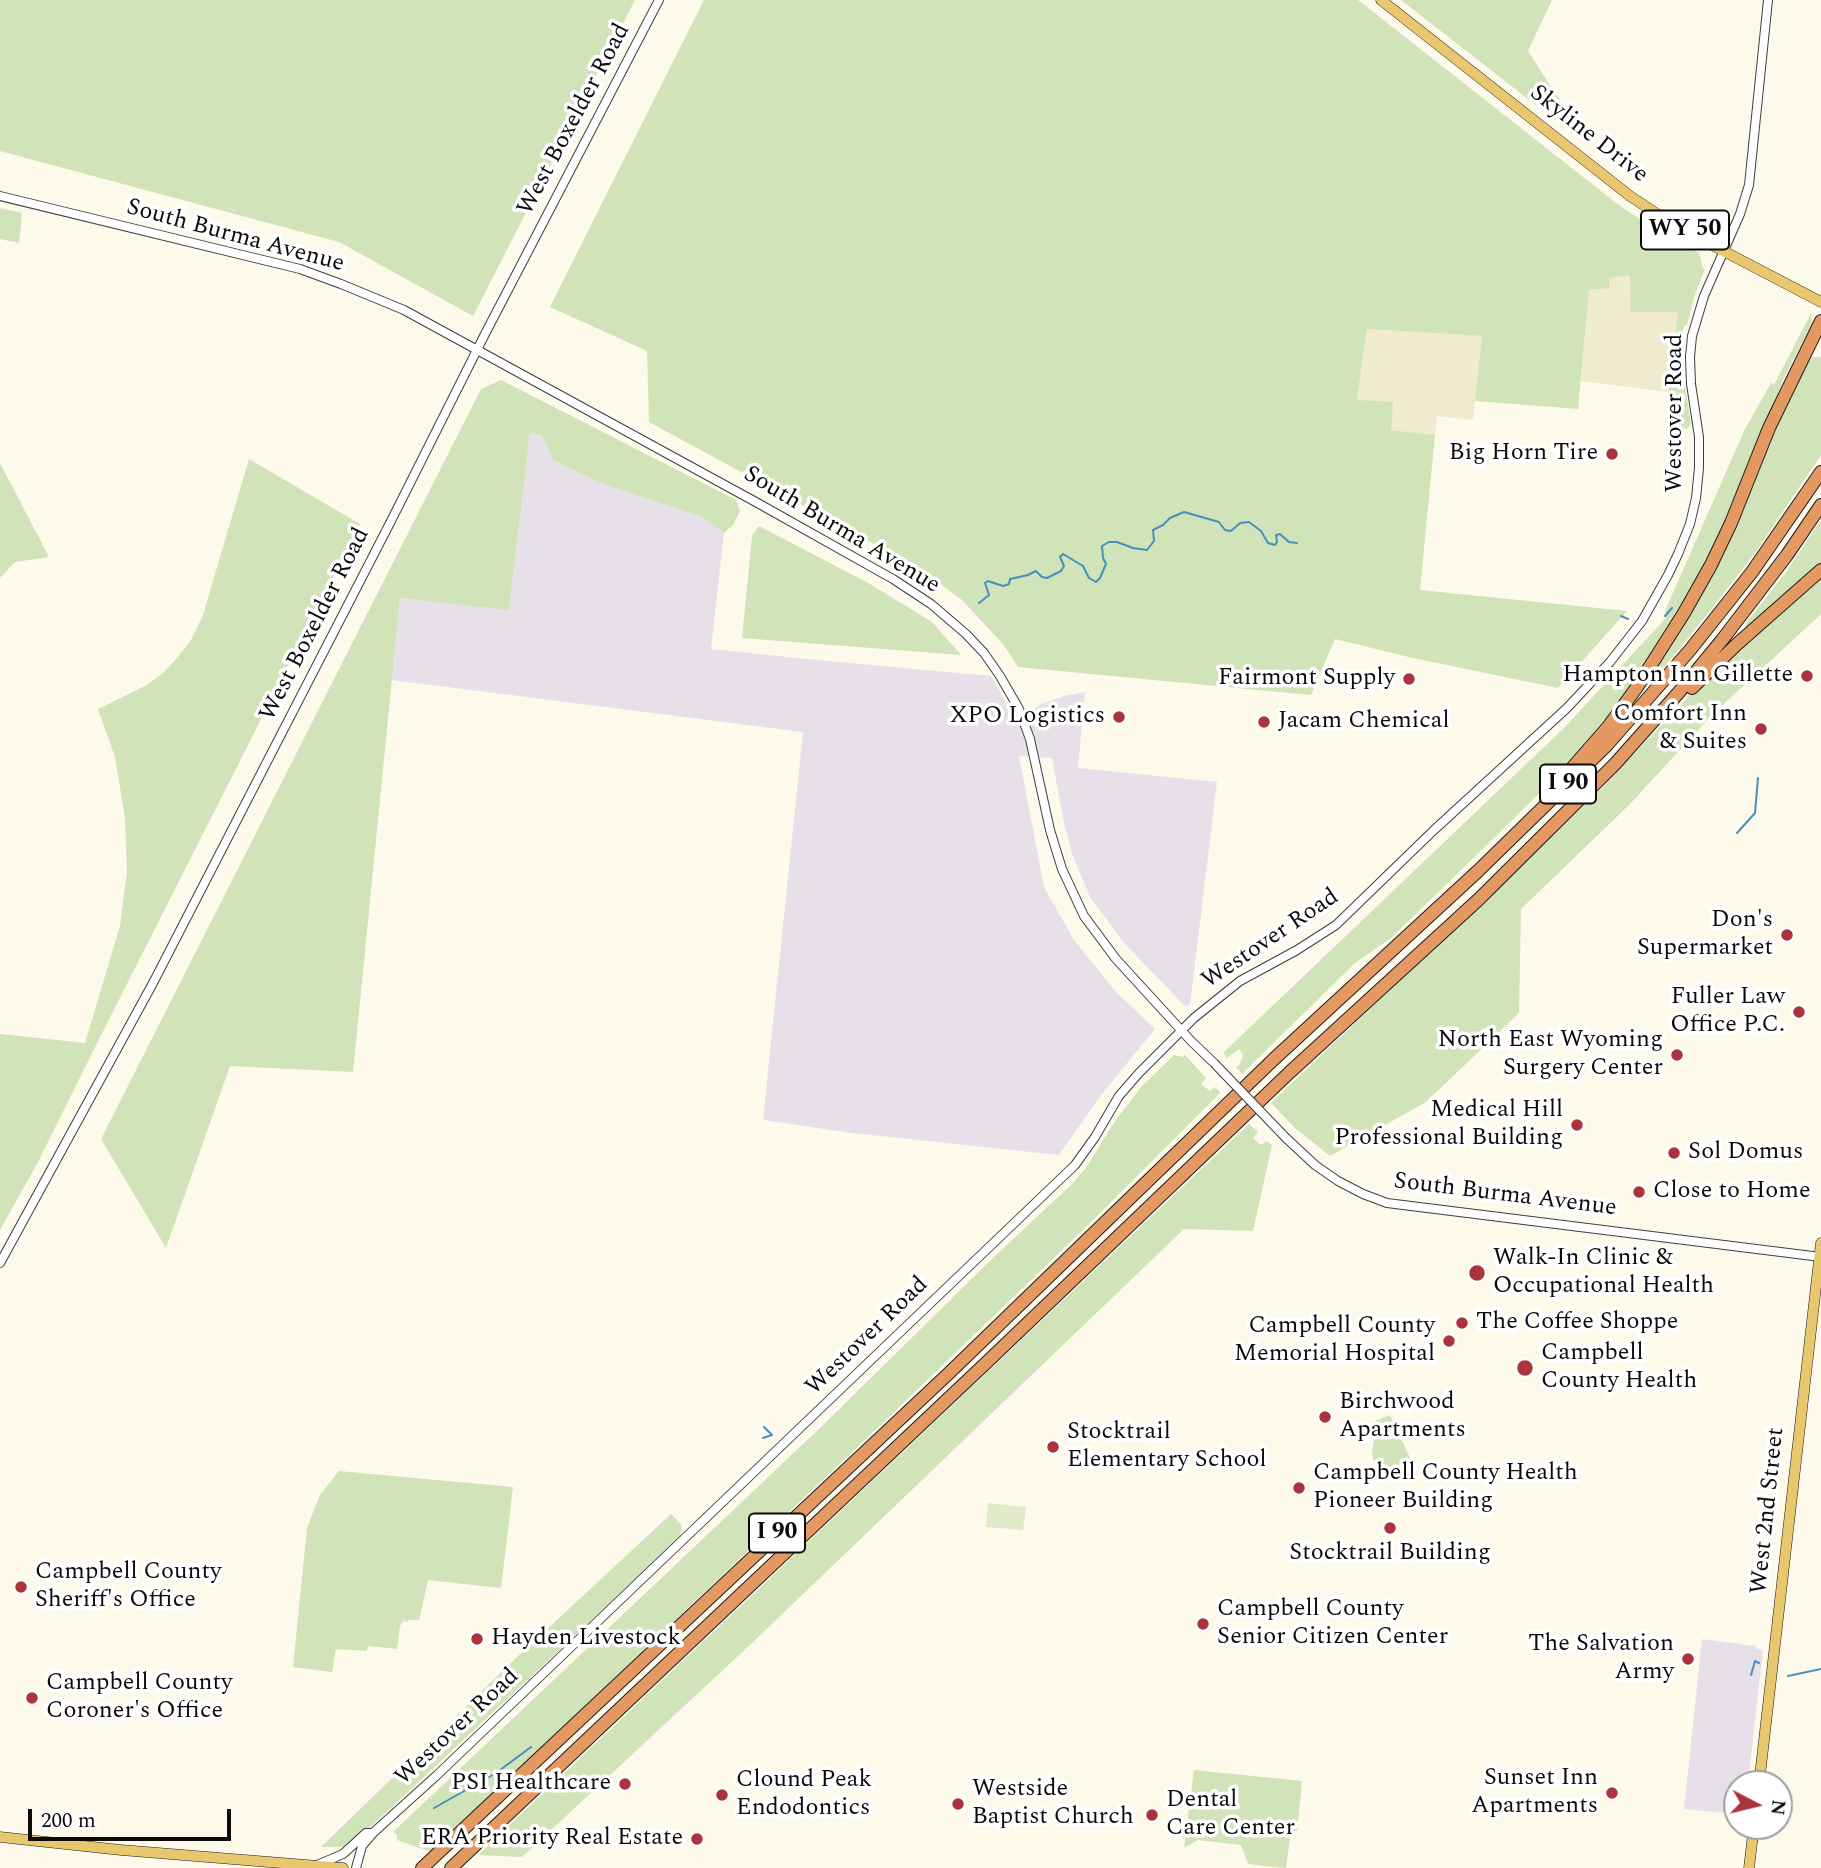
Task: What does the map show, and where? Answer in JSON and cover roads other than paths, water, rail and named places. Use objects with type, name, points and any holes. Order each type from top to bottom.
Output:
[{"type":"highway","name":"I 90","points":[[1478,871],[1608,727],[1684,613],[1731,523],[1769,428],[1821,321]]},
{"type":"highway","name":"I 90","points":[[422,1868],[947,1375],[1274,1059],[1478,871],[1607,745],[1690,650],[1752,572],[1821,472]]},
{"type":"highway","name":"I 90","points":[[1615,764],[1723,640],[1821,505]]},
{"type":"highway","name":"I 90","points":[[451,1868],[1290,1072],[1478,900],[1736,645],[1821,569]]},
{"type":"main road","name":"Skyline Drive","points":[[1381,0],[1630,196],[1723,251],[1821,302]]},
{"type":"main road","name":"West 2nd Street","points":[[1761,1770],[1821,1243]]},
{"type":"main road","points":[[0,1837],[343,1868]]},
{"type":"main road","points":[[1749,1868],[1752,1840]]},
{"type":"street","name":"West Boxelder Road","points":[[0,1263],[160,971],[477,349],[659,0]]},
{"type":"street","name":"Westover Road","points":[[356,1868],[362,1846],[374,1832],[1045,1196],[1075,1165],[1119,1096],[1181,1030],[1240,981],[1336,925],[1567,708],[1610,662],[1642,621],[1678,554],[1690,524],[1696,498],[1699,437],[1691,384],[1692,336],[1704,296],[1740,214],[1749,185],[1768,0]]},
{"type":"street","name":"South Burma Avenue","points":[[0,196],[300,270],[404,310],[893,579],[931,604],[966,634],[1000,676],[1018,709],[1030,739],[1062,869],[1084,916],[1116,958],[1181,1030],[1286,1138],[1315,1165],[1339,1181],[1387,1203],[1820,1256]]},
{"type":"street","points":[[317,1866],[343,1854],[366,1833],[374,1832]]},
{"type":"waterway","points":[[979,603],[989,595],[985,583],[988,581],[1003,586],[1009,584],[1010,579],[1036,571],[1047,578],[1061,571],[1064,566],[1060,557],[1063,554],[1083,566],[1089,578],[1096,582],[1106,564],[1102,546],[1117,542],[1147,550],[1154,541],[1153,530],[1184,512],[1219,522],[1225,530],[1231,531],[1240,523],[1249,522],[1261,531],[1268,543],[1275,545],[1276,535],[1280,534],[1289,542],[1297,543]]},
{"type":"waterway","points":[[1665,616],[1672,608]]},
{"type":"waterway","points":[[1621,616],[1628,619]]},
{"type":"waterway","points":[[1737,833],[1755,813],[1758,778]]},
{"type":"waterway","points":[[763,1438],[772,1435],[764,1427]]},
{"type":"waterway","points":[[1751,1675],[1755,1661],[1759,1663]]},
{"type":"waterway","points":[[1788,1676],[1821,1669]]},
{"type":"waterway","points":[[434,1808],[496,1773],[531,1747]]},
{"type":"place","name":"Big Horn Tire","points":[[1612,454]]},
{"type":"place","name":"Hampton Inn Gillette","points":[[1807,676]]},
{"type":"place","name":"Fairmont Supply","points":[[1409,679]]},
{"type":"place","name":"XPO Logistics","points":[[1119,717]]},
{"type":"place","name":"Jacam Chemical","points":[[1264,722]]},
{"type":"place","name":"Comfort Inn & Suites","points":[[1761,729]]},
{"type":"place","name":"Don's Supermarket","points":[[1787,935]]},
{"type":"place","name":"Fuller Law Office P.C.","points":[[1799,1012]]},
{"type":"place","name":"North East Wyoming Surgery Center","points":[[1677,1055]]},
{"type":"place","name":"Medical Hill Professional Building","points":[[1577,1125]]},
{"type":"place","name":"Sol Domus","points":[[1674,1153]]},
{"type":"place","name":"Close to Home","points":[[1639,1192]]},
{"type":"place","name":"Walk-In Clinic & Occupational Health","points":[[1477,1273]]},
{"type":"place","name":"The Coffee Shoppe","points":[[1462,1323]]},
{"type":"place","name":"Campbell County Memorial Hospital","points":[[1449,1341]]},
{"type":"place","name":"Campbell County Health","points":[[1525,1368]]},
{"type":"place","name":"Birchwood Apartments","points":[[1325,1417]]},
{"type":"place","name":"Stocktrail Elementary School","points":[[1053,1447]]},
{"type":"place","name":"Campbell County Health Pioneer Building","points":[[1299,1488]]},
{"type":"place","name":"Stocktrail Building","points":[[1390,1528]]},
{"type":"place","name":"Campbell County Sheriff's Office","points":[[21,1587]]},
{"type":"place","name":"Campbell County Senior Citizen Center","points":[[1203,1624]]},
{"type":"place","name":"Hayden Livestock","points":[[477,1639]]},
{"type":"place","name":"The Salvation Army","points":[[1688,1659]]},
{"type":"place","name":"Campbell County Coroner's Office","points":[[32,1698]]},
{"type":"place","name":"PSI Healthcare","points":[[625,1784]]},
{"type":"place","name":"Sunset Inn Apartments","points":[[1612,1793]]},
{"type":"place","name":"Clound Peak Endodontics","points":[[722,1795]]},
{"type":"place","name":"Westside Baptist Church","points":[[958,1804]]},
{"type":"place","name":"Dental Care Center","points":[[1152,1815]]},
{"type":"place","name":"ERA Priority Real Estate","points":[[697,1839]]}]
